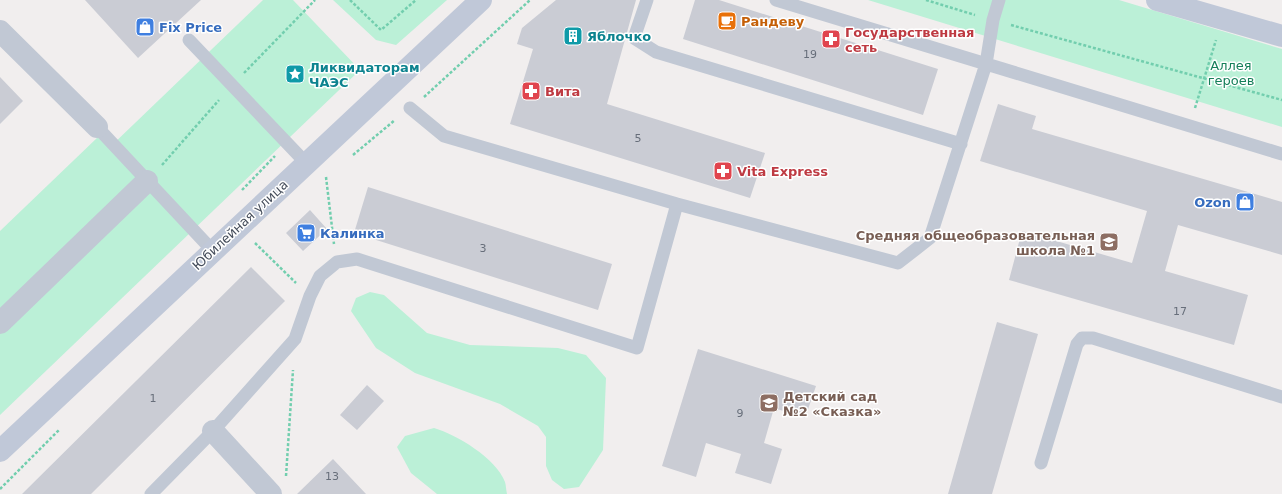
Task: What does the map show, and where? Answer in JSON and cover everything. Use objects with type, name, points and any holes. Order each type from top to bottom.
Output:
[{"type":"street","name":"Юбилейная улица","points":[[0,452],[481,0]]},
{"type":"street","points":[[1157,0],[1282,36]]},
{"type":"street","points":[[0,31],[97,127]]},
{"type":"street","points":[[0,323],[147,181]]},
{"type":"street","points":[[213,431],[271,494]]},
{"type":"lane","points":[[647,0],[634,38],[656,52],[960,144]]},
{"type":"lane","points":[[776,0],[1282,154]]},
{"type":"lane","points":[[410,108],[444,136],[677,204],[898,263],[930,238],[986,64],[993,20],[999,0]]},
{"type":"lane","points":[[189,40],[306,163]]},
{"type":"lane","points":[[97,127],[213,251]]},
{"type":"lane","points":[[151,494],[213,431],[296,339],[310,296],[320,276],[337,262],[357,259],[637,348],[677,204]]},
{"type":"lane","points":[[1041,463],[1077,344],[1082,338],[1093,338],[1282,397]]},
{"type":"path","points":[[350,0],[381,30],[416,0]]},
{"type":"path","points":[[926,0],[1282,100]]},
{"type":"path","points":[[1190,126],[1223,18]]},
{"type":"path","points":[[326,177],[337,262]]},
{"type":"path","points":[[251,238],[310,296]]},
{"type":"path","points":[[286,478],[296,339]]},
{"type":"green space","points":[[263,0],[293,0],[360,70],[0,415],[0,231],[98,137],[109,148]]},
{"type":"green space","points":[[333,0],[447,0],[396,45],[376,40]]},
{"type":"green space","name":"Аллея героев","points":[[868,0],[1119,0],[1282,49],[1282,127]]},
{"type":"green space","points":[[370,292],[384,295],[427,333],[470,345],[558,348],[586,355],[606,378],[603,450],[579,487],[564,489],[552,480],[546,466],[546,437],[538,426],[500,404],[415,373],[376,348],[351,311],[356,298]]},
{"type":"green space","points":[[434,428],[454,436],[485,456],[500,473],[505,482],[507,494],[437,494],[411,473],[397,447],[405,436]]},
{"type":"building","points":[[85,0],[201,0],[138,58]]},
{"type":"building","points":[[556,0],[636,0],[607,104],[765,153],[750,198],[510,124],[533,49],[517,44],[522,28]]},
{"type":"building","points":[[695,0],[719,0],[938,69],[923,115],[683,39]]},
{"type":"building","points":[[0,77],[23,101],[0,124]]},
{"type":"building","points":[[998,104],[1036,116],[1032,129],[1282,202],[1282,255],[1178,225],[1165,271],[1248,295],[1234,345],[1009,280],[1022,231],[1132,263],[1147,211],[980,161]]},
{"type":"building","points":[[368,187],[612,264],[598,310],[354,233]]},
{"type":"building","points":[[310,210],[327,229],[303,251],[286,233]]},
{"type":"building","points":[[251,267],[285,301],[91,494],[22,494]]},
{"type":"building","points":[[997,322],[1038,334],[992,494],[948,494]]},
{"type":"building","points":[[698,349],[816,386],[805,418],[774,408],[764,443],[782,449],[771,484],[735,473],[741,454],[706,443],[696,477],[662,466]]},
{"type":"building","points":[[367,385],[384,401],[357,430],[340,415]]},
{"type":"building","points":[[333,459],[366,494],[297,494]]},
{"type":"place","name":"Рандеву","points":[[727,21]]},
{"type":"place","name":"Fix Price","points":[[145,27]]},
{"type":"place","name":"Яблочко","points":[[573,36]]},
{"type":"place","name":"Государственная сеть","points":[[831,39]]},
{"type":"place","name":"Ликвидаторам ЧАЭС","points":[[295,74]]},
{"type":"place","name":"Вита","points":[[531,91]]},
{"type":"place","name":"Vita Express","points":[[723,171]]},
{"type":"place","name":"Ozon","points":[[1245,202]]},
{"type":"place","name":"Калинка","points":[[306,233]]},
{"type":"place","name":"Средняя общеобразовательная школа №1","points":[[1109,242]]},
{"type":"place","name":"Детский сад №2 «Сказка»","points":[[769,403]]}]
